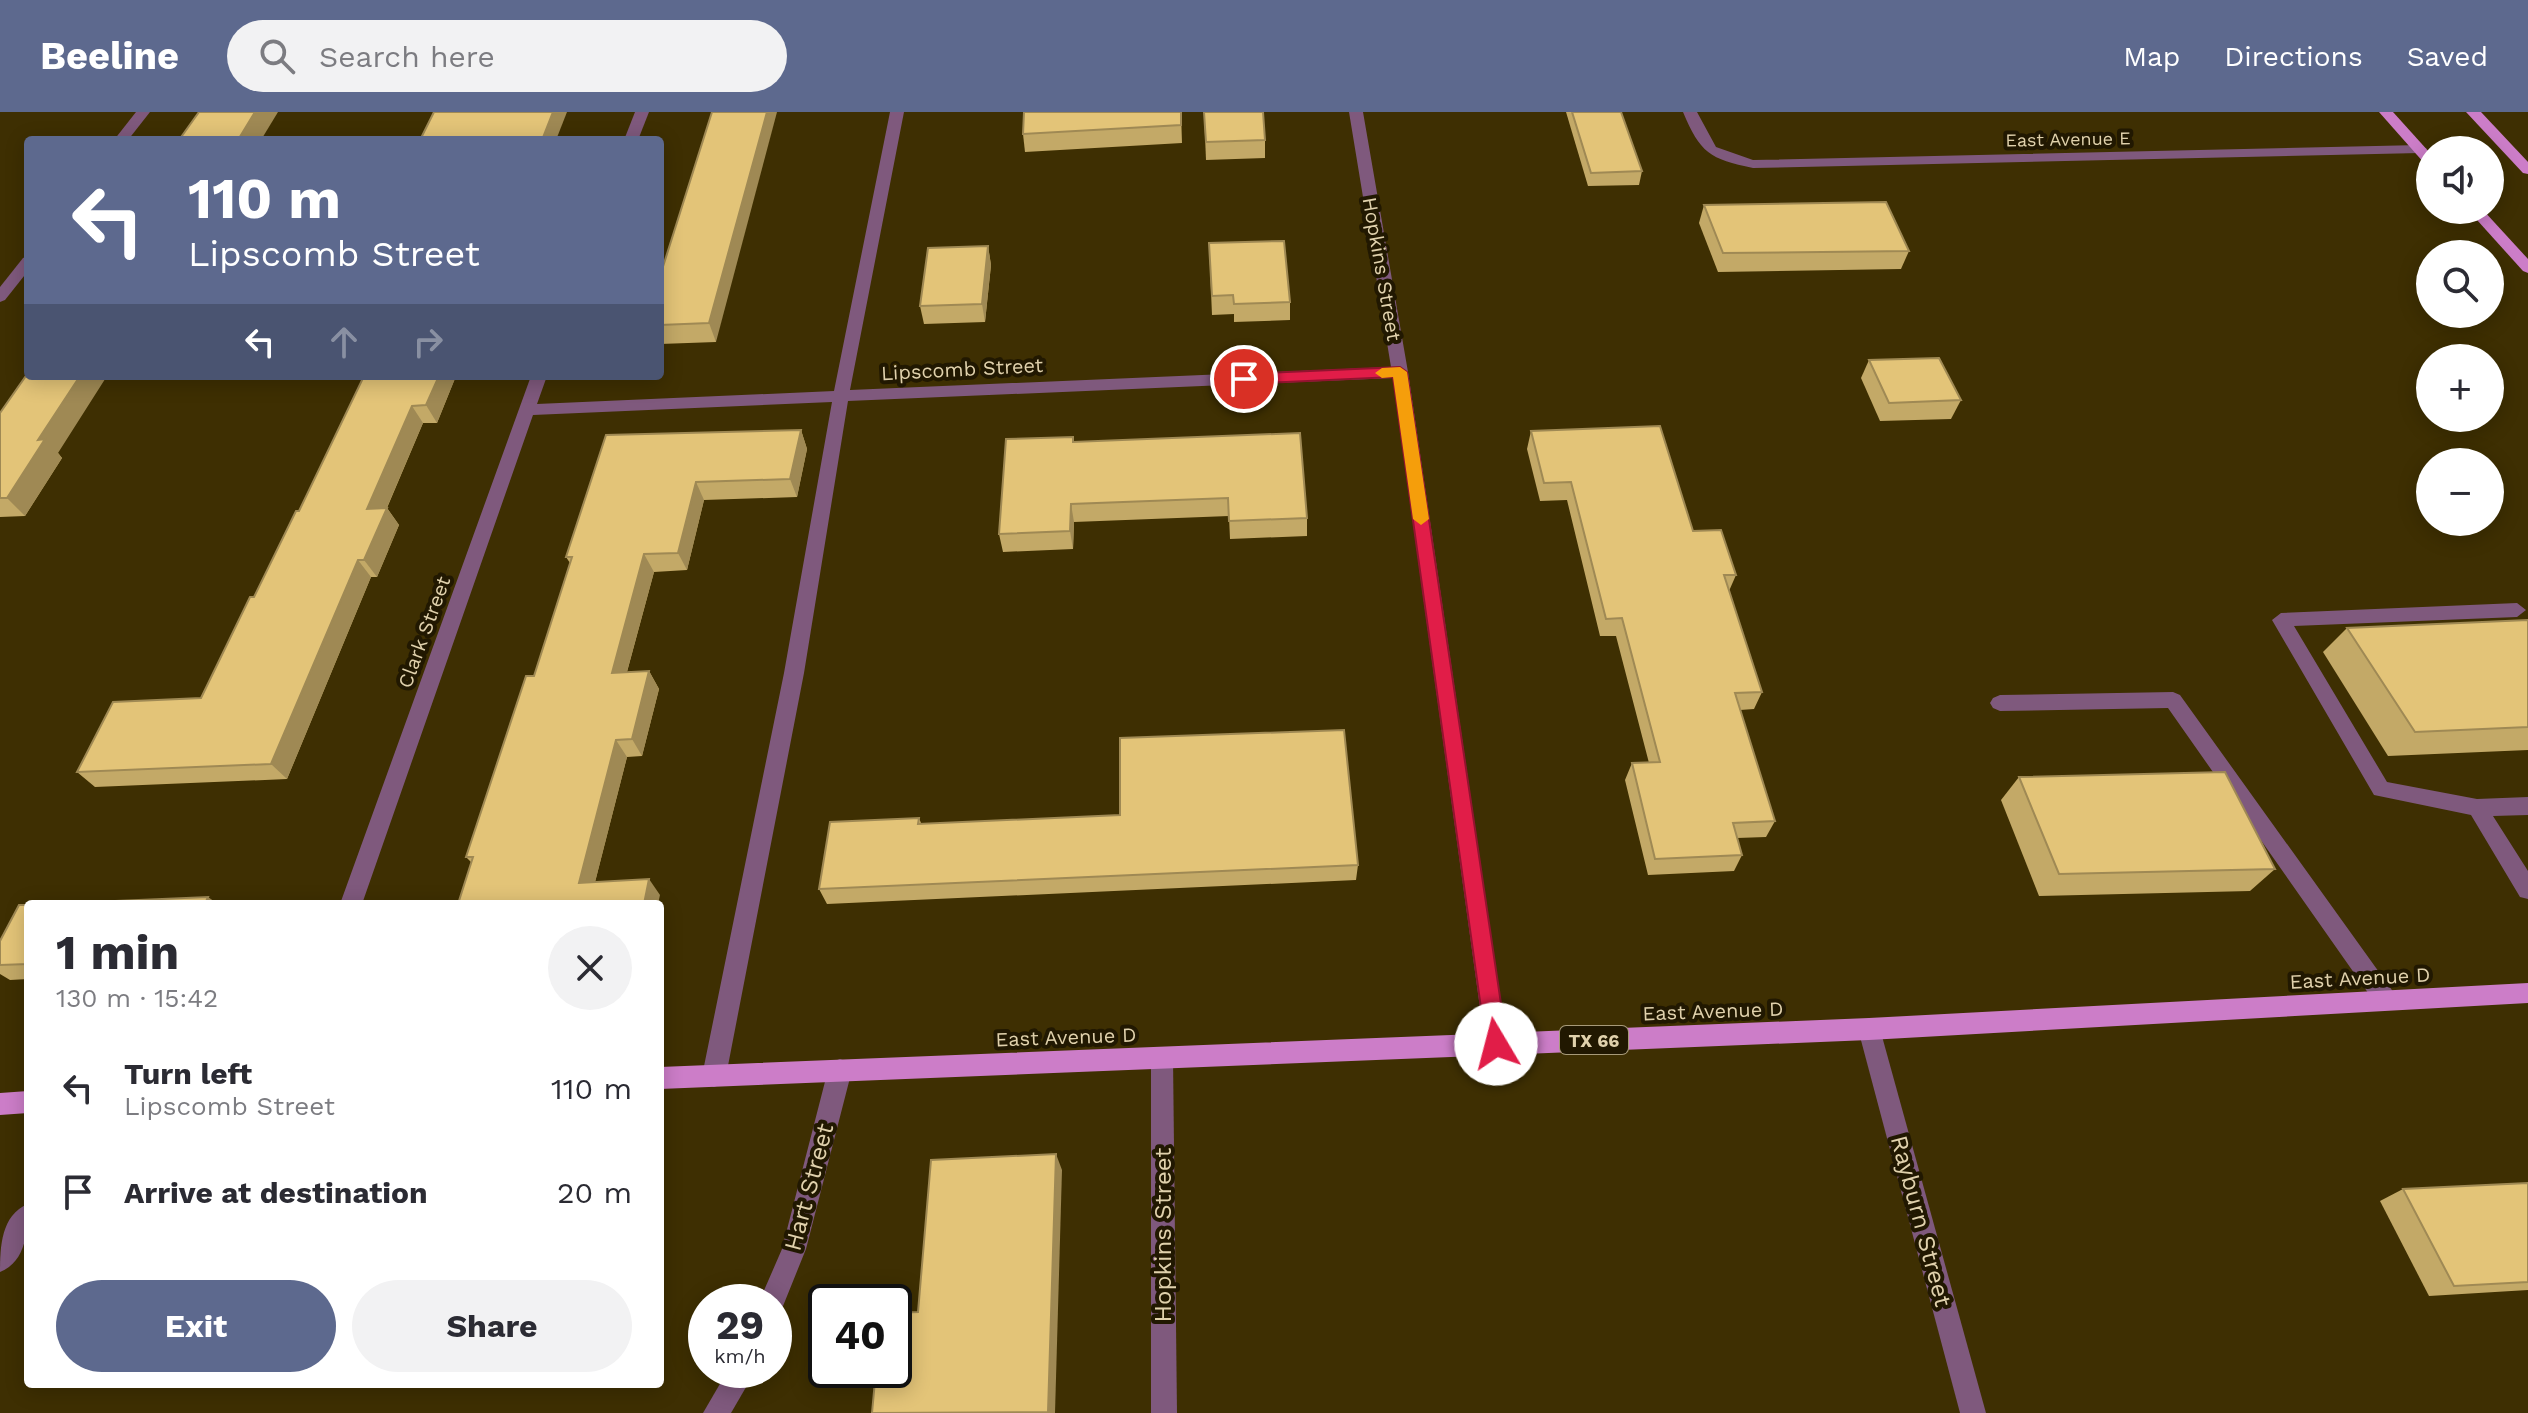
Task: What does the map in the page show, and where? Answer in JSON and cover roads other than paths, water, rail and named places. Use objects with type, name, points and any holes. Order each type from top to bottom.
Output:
[{"type":"main road","points":[[2386,112],[2416,145]]},
{"type":"main road","points":[[2473,112],[2528,170]]},
{"type":"main road","points":[[2488,224],[2528,268]]},
{"type":"main road","name":"East Avenue D","points":[[664,1078],[1869,1029],[2528,993]]},
{"type":"main road","points":[[0,1104],[24,1102]]},
{"type":"street","points":[[124,136],[143,112]]},
{"type":"street","points":[[633,136],[642,112]]},
{"type":"street","points":[[714,1076],[794,673],[841,396],[897,112]]},
{"type":"street","name":"Hopkins Street","points":[[1356,112],[1400,372],[1496,1044]]},
{"type":"street","name":"East Avenue E","points":[[1690,112],[1702,139],[1719,157],[1753,164],[2416,155]]},
{"type":"street","points":[[0,297],[24,266]]},
{"type":"street","name":"Lipscomb Street","points":[[526,410],[1400,372]]},
{"type":"street","name":"Clark Street","points":[[352,900],[537,380]]},
{"type":"street","points":[[2517,610],[2281,620],[2381,789],[2477,808],[2528,806]]},
{"type":"street","points":[[2000,703],[2173,700],[2386,1000]]},
{"type":"street","points":[[2477,808],[2528,890]]},
{"type":"street","name":"Rayburn Street","points":[[1869,1029],[1973,1413]]},
{"type":"street","name":"Hopkins Street","points":[[1162,1058],[1164,1413]]},
{"type":"street","name":"Hart Street","points":[[779,1284],[794,1249],[840,1070]]},
{"type":"street","points":[[0,1260],[24,1222]]},
{"type":"street","points":[[716,1413],[732,1388]]}]
